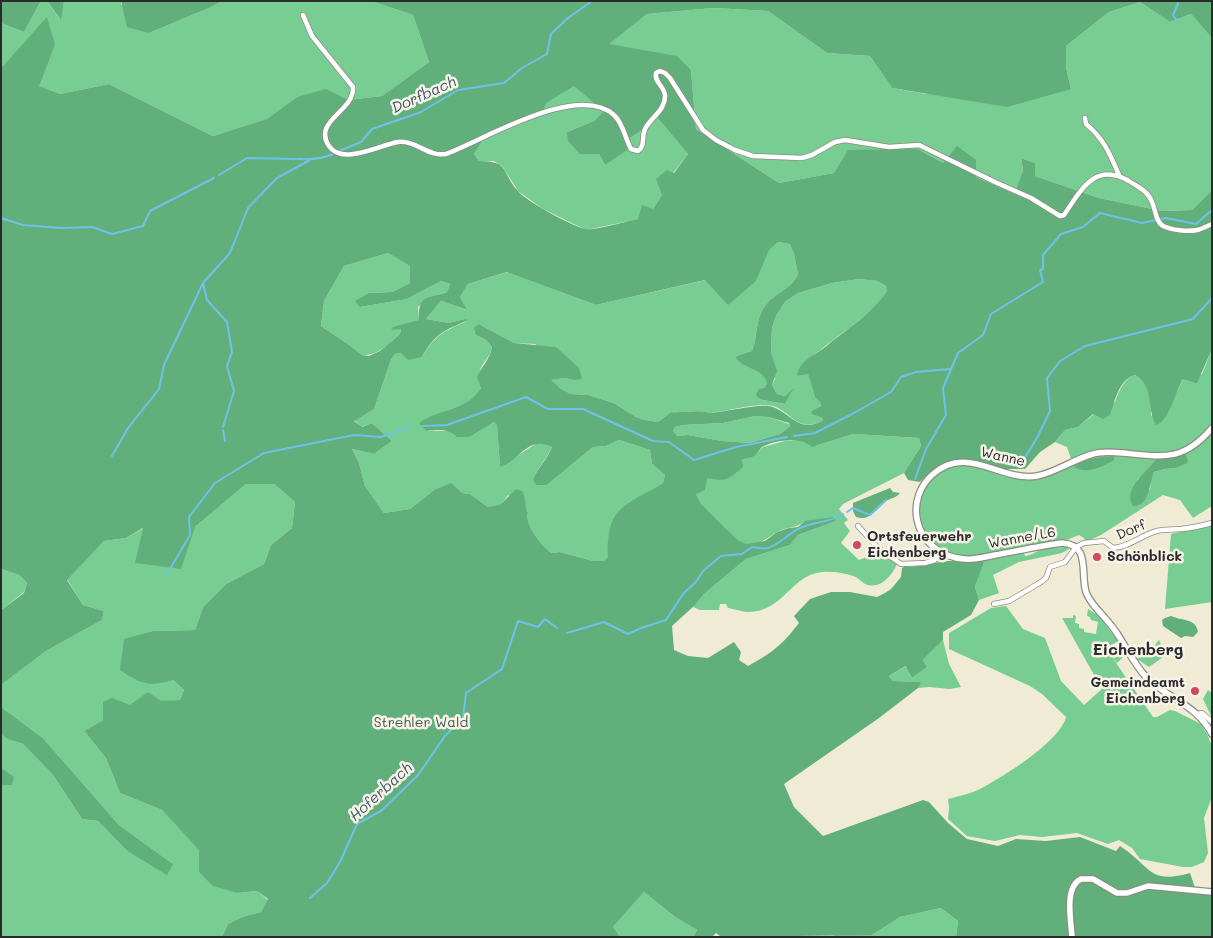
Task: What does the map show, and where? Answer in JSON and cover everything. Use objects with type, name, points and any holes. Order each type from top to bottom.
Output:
[{"type":"street","points":[[303,15],[312,36],[353,87],[351,98],[326,127],[326,141],[328,146],[336,153],[354,154],[393,143],[406,142],[434,154],[446,154],[550,110],[580,105],[598,106],[614,115],[620,122],[631,149],[638,151],[643,146],[645,129],[660,111],[664,100],[664,92],[655,77],[656,73],[660,71],[670,78],[703,130],[725,146],[753,156],[802,158],[812,155],[835,142],[845,140],[889,148],[919,145],[1031,198],[1060,216],[1064,214],[1087,183],[1097,176],[1119,175],[1145,191],[1152,201],[1157,219],[1162,225],[1172,229],[1198,230],[1212,224]]},
{"type":"street","points":[[1085,118],[1086,124],[1098,134],[1108,150],[1119,175]]},
{"type":"street","name":"Wanne","points":[[943,554],[932,547],[923,536],[917,521],[916,506],[924,483],[939,469],[961,462],[980,464],[1019,476],[1036,476],[1061,468],[1094,453],[1115,452],[1163,457],[1176,455],[1187,450],[1195,445],[1212,428]]},
{"type":"street","name":"Dorf","points":[[1076,547],[1084,543],[1098,541],[1104,542],[1113,548],[1120,548],[1129,545],[1146,534],[1160,530],[1197,528],[1212,523]]},
{"type":"street","points":[[858,526],[878,548],[901,564],[925,563],[935,560],[943,554]]},
{"type":"street","name":"Wanne/L6","points":[[943,554],[967,559],[1062,543],[1072,544],[1076,547]]},
{"type":"street","points":[[994,604],[1009,602],[1046,578],[1050,568],[1065,562],[1076,547],[1082,556],[1086,591],[1089,598],[1113,628],[1143,674],[1198,714],[1212,734]]},
{"type":"street","points":[[1198,714],[1203,714],[1212,722]]},
{"type":"street","points":[[1072,937],[1071,891],[1074,883],[1081,879],[1093,879],[1117,893],[1128,893],[1148,886],[1212,892]]},
{"type":"green space","points":[[1,1],[41,1],[24,32],[1,23]]},
{"type":"green space","points":[[41,1],[47,1],[60,19],[64,1],[121,1],[121,4],[149,33],[222,1],[371,1],[413,15],[429,62],[382,96],[348,100],[297,97],[268,119],[213,136],[109,84],[60,94],[38,86],[55,45],[1,66],[1,23],[24,32]]},
{"type":"green space","points":[[47,1],[64,1],[61,20]]},
{"type":"green space","points":[[121,1],[222,1],[149,33],[127,27]]},
{"type":"green space","name":"Strehler Wald","points":[[371,1],[1212,1],[1212,42],[1210,36],[1191,14],[1170,22],[1140,2],[1109,12],[1066,46],[1066,67],[1071,89],[1007,107],[892,88],[870,56],[827,53],[768,11],[713,8],[647,14],[609,44],[677,56],[691,70],[696,129],[779,183],[834,173],[848,150],[918,149],[943,163],[957,146],[976,160],[976,177],[1015,194],[1023,170],[1021,158],[1035,163],[1035,176],[1099,198],[1162,211],[1192,210],[1212,190],[1212,349],[1197,383],[1183,379],[1161,423],[1156,425],[1151,412],[1148,392],[1145,385],[1135,375],[1130,377],[1121,386],[1110,415],[1103,419],[1093,414],[1078,427],[1065,430],[1055,442],[1040,452],[1025,469],[1005,469],[960,460],[944,463],[920,482],[908,480],[904,473],[921,446],[919,438],[853,434],[812,447],[802,441],[795,440],[773,442],[762,447],[754,456],[742,460],[743,467],[730,477],[723,480],[707,478],[705,490],[696,494],[701,504],[738,540],[746,544],[765,541],[777,532],[798,527],[805,521],[834,517],[836,521],[798,535],[790,545],[746,559],[704,594],[672,626],[674,650],[688,656],[708,658],[734,642],[741,652],[739,660],[748,666],[764,657],[788,637],[799,623],[794,616],[810,599],[831,592],[850,592],[877,597],[891,589],[901,577],[902,568],[905,566],[948,561],[985,560],[975,587],[979,600],[971,615],[943,632],[943,640],[923,660],[927,667],[912,678],[906,666],[889,676],[893,681],[921,682],[918,688],[879,718],[784,784],[794,807],[823,836],[923,800],[929,802],[948,823],[967,839],[998,846],[1016,839],[1046,841],[1080,837],[1116,851],[1120,846],[1158,875],[1166,877],[1190,873],[1196,891],[1212,891],[1212,937],[956,937],[958,921],[941,908],[900,917],[872,935],[721,937],[716,933],[712,937],[693,937],[697,930],[675,917],[644,892],[613,927],[620,937],[222,937],[228,924],[242,917],[261,912],[268,899],[257,891],[238,893],[213,886],[199,872],[199,850],[162,810],[120,793],[106,758],[84,731],[103,720],[103,702],[112,698],[130,705],[148,692],[161,701],[180,700],[184,690],[173,680],[151,684],[145,683],[120,670],[124,639],[154,631],[195,630],[203,607],[226,584],[264,564],[271,545],[292,528],[295,502],[274,484],[246,484],[195,527],[181,569],[135,563],[143,528],[126,538],[104,541],[67,580],[83,605],[104,611],[102,620],[46,651],[1,685],[1,610],[24,593],[27,583],[19,575],[1,569],[1,66],[4,65],[47,17],[55,45],[39,86],[60,94],[109,84],[213,136],[267,119],[297,97],[326,89],[348,100],[382,96],[429,62],[413,15]],"holes":[[[574,86],[604,111],[594,121],[567,132],[568,141],[580,154],[599,154],[605,165],[627,150],[630,138],[647,127],[655,115],[688,154],[674,173],[667,170],[656,179],[662,195],[653,209],[642,205],[638,219],[611,226],[595,229],[579,227],[530,201],[513,185],[501,166],[496,163],[479,161],[474,154],[485,137],[542,114],[546,103]],[[778,242],[790,244],[798,274],[792,284],[769,302],[762,311],[752,351],[735,357],[758,372],[765,379],[767,384],[764,388],[759,389],[756,394],[757,397],[763,400],[785,404],[793,390],[785,396],[777,394],[772,385],[777,371],[771,353],[772,328],[776,316],[785,302],[798,293],[832,283],[859,279],[877,281],[886,286],[887,291],[874,307],[808,359],[799,369],[798,376],[808,374],[815,397],[820,402],[821,406],[811,411],[812,414],[823,418],[822,421],[806,425],[769,406],[710,413],[701,411],[671,412],[658,422],[645,420],[636,417],[614,403],[588,395],[571,394],[561,389],[551,380],[565,378],[573,380],[582,379],[579,368],[556,347],[514,343],[479,324],[474,328],[476,335],[486,340],[492,347],[488,359],[477,377],[481,388],[475,396],[461,405],[419,423],[426,431],[443,430],[457,437],[469,437],[494,422],[497,425],[500,467],[513,460],[530,446],[543,444],[552,447],[533,479],[536,485],[547,485],[593,447],[606,446],[619,440],[650,450],[652,464],[665,475],[663,483],[638,497],[621,509],[615,516],[609,533],[608,557],[604,561],[593,561],[560,552],[552,553],[548,550],[531,529],[524,494],[516,489],[500,505],[488,507],[470,494],[462,493],[451,483],[434,490],[410,509],[384,513],[365,486],[359,463],[352,449],[374,454],[392,441],[372,423],[362,427],[354,421],[374,409],[391,360],[395,354],[401,353],[408,360],[422,357],[436,338],[468,320],[449,323],[426,319],[441,301],[467,310],[460,297],[468,284],[507,272],[596,305],[705,280],[728,305],[756,281],[769,250]],[[388,253],[410,266],[410,283],[392,292],[369,293],[355,301],[360,307],[407,299],[441,281],[450,284],[447,292],[429,297],[422,302],[419,320],[393,327],[391,330],[401,329],[400,334],[380,351],[369,356],[362,355],[321,326],[324,301],[344,266]],[[755,416],[768,417],[789,423],[790,426],[780,434],[749,443],[722,441],[688,435],[678,436],[673,431],[675,427],[684,425],[723,423]]]},
{"type":"green space","points":[[1140,2],[1170,22],[1191,14],[1210,36],[1212,42],[1212,190],[1192,210],[1162,211],[1099,198],[1035,176],[1035,163],[1021,158],[1023,170],[1016,194],[943,163],[918,149],[834,173],[779,183],[696,129],[691,70],[608,44],[647,14],[713,8],[768,11],[827,53],[870,56],[892,88],[926,94],[1071,89],[1066,67],[1066,46],[1109,12]]},
{"type":"green space","points":[[574,85],[605,111],[594,121],[567,132],[599,154],[605,165],[630,138],[647,127],[655,115],[688,154],[673,173],[653,209],[639,219],[586,230],[543,209],[518,191],[503,167],[494,161],[479,161],[474,154],[485,137]]},
{"type":"green space","points":[[778,242],[790,244],[798,274],[792,284],[769,302],[762,311],[752,351],[735,357],[759,372],[766,379],[768,384],[764,388],[763,400],[785,404],[793,390],[785,396],[777,394],[772,385],[775,379],[771,353],[772,328],[776,316],[785,302],[798,293],[832,283],[859,279],[877,281],[886,286],[888,291],[866,314],[806,361],[797,374],[799,376],[808,373],[815,396],[821,406],[811,411],[823,418],[822,421],[805,424],[798,422],[781,409],[765,405],[710,413],[701,411],[671,412],[658,422],[645,420],[636,417],[614,403],[588,395],[571,394],[561,389],[550,380],[565,378],[573,380],[535,344],[514,343],[479,324],[476,335],[486,340],[492,347],[481,368],[480,390],[476,396],[461,406],[435,415],[420,423],[426,431],[469,431],[485,427],[494,422],[497,424],[500,467],[537,443],[544,443],[552,447],[533,479],[547,485],[593,447],[606,446],[619,440],[650,450],[652,464],[665,475],[663,483],[654,490],[639,497],[612,525],[608,540],[608,558],[604,561],[593,561],[560,552],[552,553],[539,541],[531,529],[525,507],[508,495],[500,506],[488,507],[470,494],[434,490],[410,509],[384,513],[365,486],[359,463],[352,449],[374,454],[392,441],[372,423],[361,427],[354,420],[374,409],[391,360],[395,354],[401,353],[422,357],[431,343],[441,334],[467,321],[465,319],[449,323],[426,319],[441,301],[466,310],[460,297],[468,284],[508,272],[596,305],[706,280],[756,281],[768,250]]},
{"type":"green space","points":[[388,253],[411,266],[410,283],[392,292],[369,293],[360,307],[407,299],[441,281],[450,284],[447,292],[430,297],[418,307],[419,320],[401,329],[400,334],[378,351],[373,354],[362,355],[321,326],[324,301],[344,266]]},
{"type":"green space","points":[[1212,349],[1212,424],[1197,440],[1189,445],[1174,452],[1144,453],[1104,450],[1071,459],[1067,447],[1055,442],[1065,430],[1078,427],[1094,414],[1115,402],[1125,382],[1135,375],[1144,383],[1149,393],[1151,416],[1174,398],[1183,379],[1202,374]]},
{"type":"green space","points":[[755,416],[768,417],[790,426],[780,434],[749,443],[722,441],[688,435],[678,436],[673,431],[675,427],[684,425],[723,423]]},
{"type":"green space","points":[[1212,432],[1212,506],[1193,518],[1180,500],[1163,495],[1101,535],[1085,542],[1084,538],[1079,535],[1064,541],[963,557],[942,551],[933,544],[921,525],[919,502],[922,492],[937,473],[950,467],[964,464],[1025,479],[1042,478],[1064,470],[1076,463],[1114,456],[1093,458],[1101,456],[1117,455],[1132,456],[1156,459],[1150,468],[1137,480],[1150,490],[1154,472],[1176,468],[1188,460],[1186,454]]},
{"type":"green space","points":[[853,434],[919,438],[921,446],[904,473],[843,504],[839,509],[848,520],[844,523],[850,531],[841,543],[859,560],[879,552],[897,564],[888,578],[880,584],[870,585],[848,574],[822,572],[802,580],[778,601],[759,611],[744,612],[728,608],[726,604],[720,604],[719,610],[700,610],[693,607],[704,594],[746,559],[790,545],[798,535],[836,521],[805,521],[781,530],[758,543],[745,544],[721,526],[700,502],[696,494],[707,478],[742,463],[742,460],[756,454],[763,447],[785,441],[801,440],[815,446]]},
{"type":"green space","points":[[1186,454],[1187,463],[1176,468],[1154,472],[1146,498],[1139,505],[1133,506],[1130,500],[1133,487],[1156,459]]},
{"type":"green space","points":[[1114,456],[1114,460],[1094,469],[1083,470],[1074,466],[1087,459]]},
{"type":"green space","points":[[246,484],[274,484],[295,502],[292,528],[271,545],[264,564],[226,584],[203,607],[195,630],[154,631],[173,680],[184,690],[180,700],[130,705],[103,703],[103,720],[84,731],[106,758],[120,793],[162,810],[200,850],[199,872],[238,893],[257,891],[268,900],[261,912],[242,917],[228,924],[222,937],[1,937],[1,734],[7,739],[23,744],[53,775],[82,819],[98,821],[126,850],[173,864],[119,825],[43,738],[1,707],[1,685],[46,651],[102,620],[104,611],[83,605],[67,579],[104,541],[126,538],[144,528],[195,527]]},
{"type":"green space","points":[[890,488],[893,492],[900,493],[886,501],[869,516],[865,518],[856,517],[853,511],[853,503]]},
{"type":"green space","points":[[1212,524],[1212,602],[1165,609],[1171,534]]},
{"type":"green space","points":[[1066,547],[1069,549],[1062,553],[1019,562],[993,575],[999,593],[979,600],[975,587],[985,560],[1024,553],[1025,556],[1044,549]]},
{"type":"green space","points":[[1,569],[19,575],[27,583],[24,592],[1,610]]},
{"type":"green space","points":[[1006,606],[1023,629],[1045,638],[1061,681],[1084,705],[1102,689],[1062,618],[1073,618],[1073,615],[1076,616],[1075,623],[1079,624],[1079,628],[1084,629],[1084,632],[1096,634],[1098,622],[1091,620],[1087,616],[1088,609],[1099,616],[1118,641],[1109,647],[1114,658],[1121,655],[1123,657],[1117,663],[1110,654],[1153,717],[1157,717],[1170,710],[1201,724],[1212,746],[1212,797],[1204,818],[1208,853],[1204,862],[1192,867],[1183,867],[1140,859],[1132,848],[1119,840],[1108,844],[1077,833],[1042,837],[1020,835],[995,841],[967,836],[948,819],[948,799],[978,790],[1014,768],[1042,748],[1062,727],[1066,717],[1042,694],[1030,686],[949,649],[949,633],[991,608]]},
{"type":"green space","points":[[1171,616],[1191,622],[1197,627],[1198,632],[1193,637],[1185,636],[1181,638],[1163,626],[1162,620]]},
{"type":"green space","points":[[943,640],[949,664],[961,687],[950,689],[918,688],[920,682],[893,681],[889,676],[907,666],[912,678],[927,667],[923,660]]},
{"type":"green space","points":[[1159,640],[1166,655],[1149,667],[1137,659],[1145,652],[1147,654],[1156,652],[1157,647],[1155,645]]},
{"type":"green space","points":[[1208,690],[1212,693],[1212,718],[1203,699]]},
{"type":"green space","points":[[1,707],[43,738],[119,825],[173,864],[167,875],[126,850],[98,821],[82,819],[53,775],[23,744],[7,739],[1,734]]},
{"type":"green space","points":[[1,768],[14,777],[12,785],[1,785]]},
{"type":"green space","points":[[644,892],[675,917],[697,930],[693,937],[620,937],[612,928]]},
{"type":"green space","points":[[941,908],[958,921],[956,937],[834,937],[834,935],[872,935],[900,917]]},
{"type":"waterway","name":"Dorfbach","points":[[339,151],[361,142],[372,129],[421,112],[458,90],[504,83],[522,68],[547,54],[551,34],[568,18],[592,1]]},
{"type":"waterway","points":[[1177,1],[1178,4],[1173,15],[1177,21]]},
{"type":"waterway","name":"Dorfbach","points":[[298,159],[317,159],[335,153]]},
{"type":"waterway","name":"Dorfbach","points":[[219,175],[247,158],[296,159]]},
{"type":"waterway","points":[[112,456],[128,428],[159,389],[164,365],[203,283],[230,253],[248,208],[277,178],[310,160]]},
{"type":"waterway","name":"Dorfbach","points":[[1,218],[23,225],[61,228],[92,227],[112,234],[143,226],[150,211],[214,178]]},
{"type":"waterway","name":"Hoferbach","points":[[915,479],[926,449],[946,415],[943,388],[958,353],[983,335],[991,314],[1043,282],[1040,270],[1043,269],[1043,255],[1061,234],[1083,227],[1100,213],[1142,223],[1166,218],[1196,224],[1212,210]]},
{"type":"waterway","points":[[203,283],[207,300],[227,322],[232,352],[227,366],[234,391],[223,427]]},
{"type":"waterway","points":[[1019,467],[1037,438],[1050,411],[1047,378],[1060,361],[1085,346],[1193,319],[1212,298]]},
{"type":"waterway","points":[[794,436],[815,433],[854,413],[891,392],[901,377],[916,372],[950,369]]},
{"type":"waterway","points":[[423,426],[447,425],[526,397],[548,409],[583,409],[653,441],[669,442],[694,460],[736,447],[787,437]]},
{"type":"waterway","points":[[167,574],[190,535],[189,517],[215,483],[264,453],[354,435],[381,437],[409,427]]},
{"type":"waterway","points":[[223,430],[225,441]]},
{"type":"waterway","name":"Hoferbach","points":[[847,512],[853,508],[870,515],[886,500]]},
{"type":"waterway","name":"Hoferbach","points":[[567,633],[604,622],[628,634],[666,620],[683,594],[696,582],[703,571],[721,556],[742,554],[752,547],[768,548],[803,526],[833,519],[843,514]]},
{"type":"waterway","name":"Hoferbach","points":[[310,898],[327,883],[340,862],[357,824],[381,811],[418,775],[445,736],[463,718],[466,693],[502,669],[518,621],[538,627],[545,619],[557,628]]},
{"type":"place","name":"Ortsfeuerwehr Eichenberg","points":[[857,545]]},
{"type":"place","name":"Schönblick","points":[[1097,557]]},
{"type":"place","name":"Gemeindeamt Eichenberg","points":[[1195,691]]},
{"type":"district","name":"Eichenberg","points":[[1138,650]]}]
